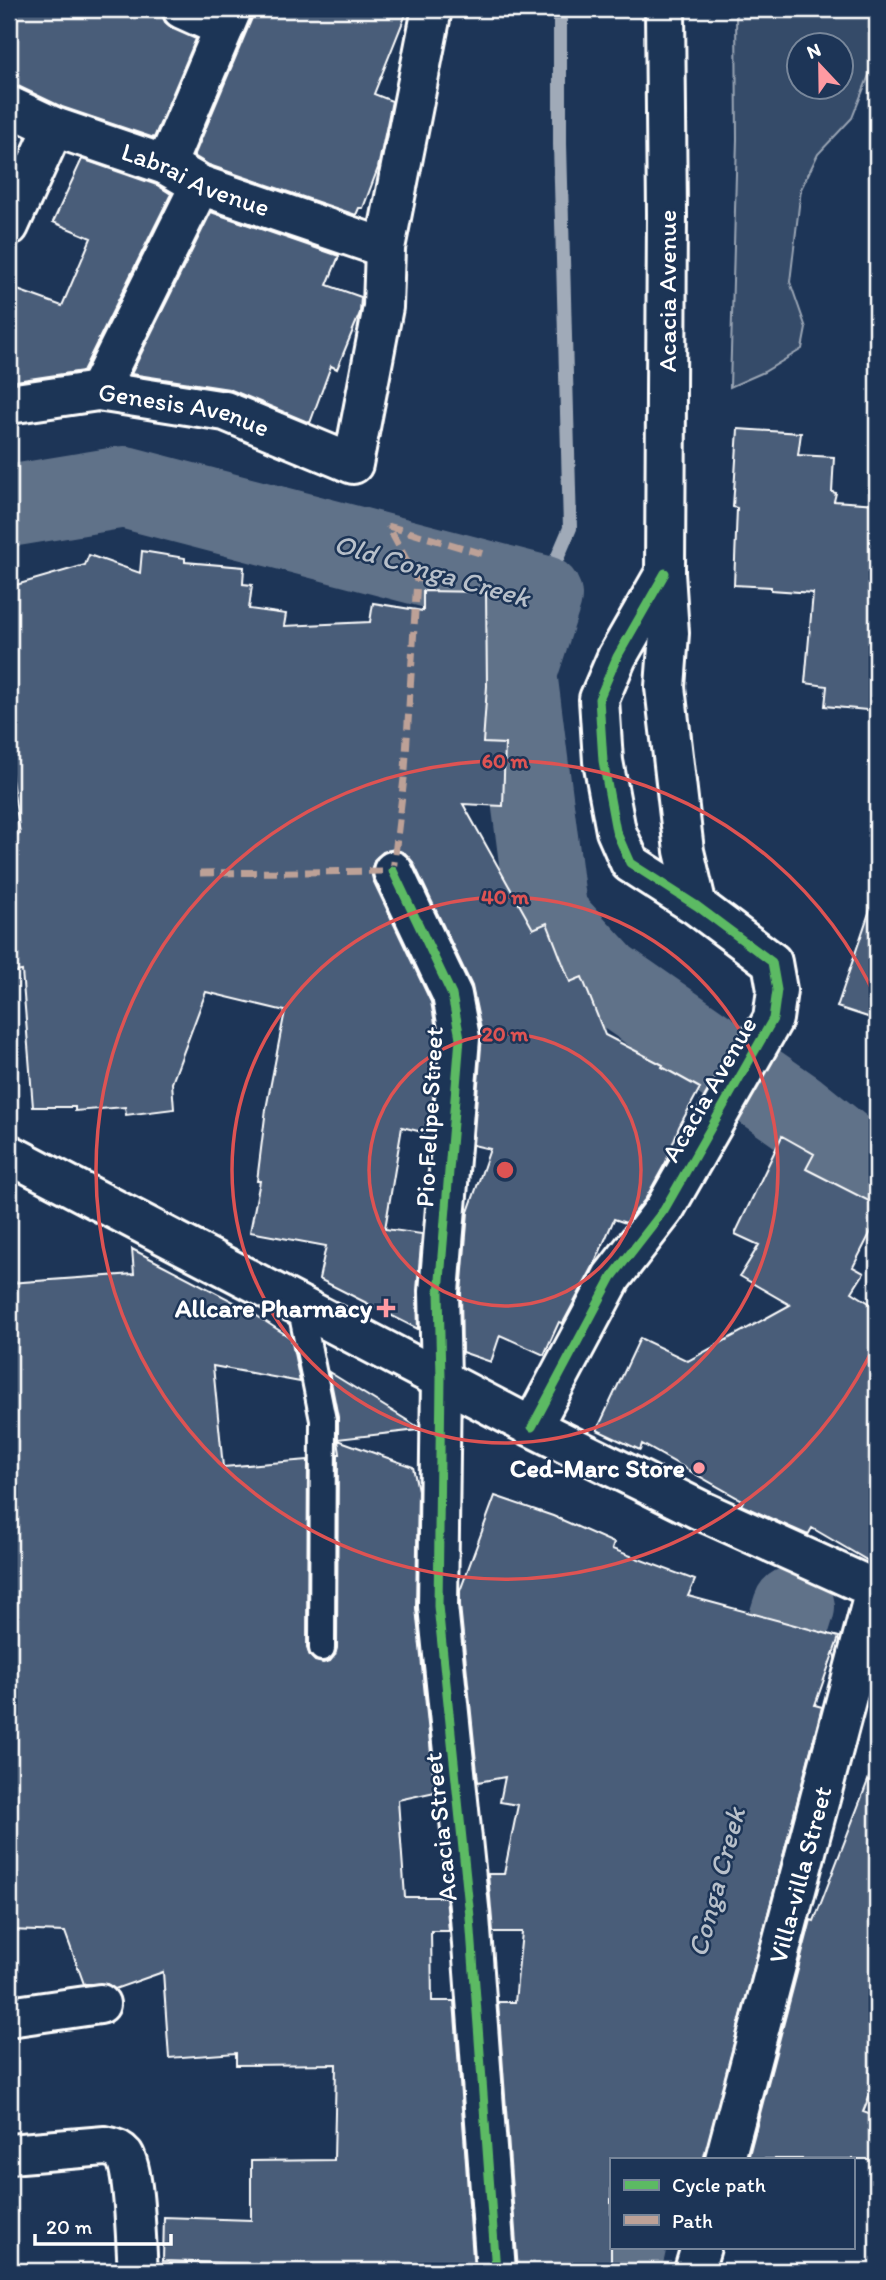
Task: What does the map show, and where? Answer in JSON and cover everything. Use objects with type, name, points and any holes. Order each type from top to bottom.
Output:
[{"type":"street","points":[[166,165],[228,18],[182,9]]},
{"type":"street","points":[[385,248],[432,9]]},
{"type":"street","name":"Acacia Avenue","points":[[665,9],[665,573],[668,633],[665,687],[684,850],[697,906]]},
{"type":"street","name":"Labrai Avenue","points":[[9,106],[54,127],[166,165],[200,185],[385,248]]},
{"type":"street","points":[[9,226],[54,127]]},
{"type":"street","points":[[98,391],[200,185]]},
{"type":"street","name":"Genesis Avenue","points":[[9,404],[98,391],[225,411],[353,464],[383,307],[385,248]]},
{"type":"street","name":"Acacia Avenue","points":[[532,1427],[612,1277],[664,1210],[773,1019],[777,990],[772,962],[697,906],[630,863],[616,831],[603,761],[599,699],[617,657],[665,573]]},
{"type":"street","name":"Pio Felipe Street","points":[[393,871],[452,995],[460,1038],[439,1292],[441,1378]]},
{"type":"street","points":[[9,1154],[532,1427],[700,1510],[876,1590]]},
{"type":"street","name":"Acacia Street","points":[[441,1378],[438,1606],[470,1917],[496,2271]]},
{"type":"street","name":"Villa-villa Street","points":[[725,2158],[876,1590]]},
{"type":"street","points":[[9,2017],[100,2004]]},
{"type":"street","points":[[9,2154],[105,2146],[119,2150],[130,2172],[138,2271]]},
{"type":"street","points":[[694,2271],[701,2248]]},
{"type":"lane","points":[[300,1305],[323,1420],[322,1648]]},
{"type":"shaded area","points":[[736,9],[877,9],[877,55],[852,118],[818,154],[801,189],[790,282],[806,328],[802,349],[764,372],[730,387],[737,139]]},
{"type":"building","points":[[9,9],[161,9],[165,22],[173,29],[196,39],[154,138],[62,107],[9,84]]},
{"type":"building","points":[[253,9],[408,9],[374,94],[392,101],[378,168],[363,208],[359,208],[356,215],[209,165],[194,156],[252,18]]},
{"type":"building","points":[[82,159],[157,185],[171,194],[83,371],[9,382],[9,287],[62,306],[91,238],[53,222]]},
{"type":"building","points":[[211,212],[339,256],[327,285],[361,297],[360,313],[337,369],[331,366],[310,423],[229,389],[131,374]]},
{"type":"building","points":[[738,429],[801,433],[798,455],[834,457],[834,501],[877,504],[877,711],[825,706],[827,686],[805,683],[813,593],[734,585],[737,508],[733,507]]},
{"type":"building","points":[[142,551],[185,558],[185,562],[244,567],[243,584],[252,585],[249,609],[286,614],[284,626],[370,622],[373,603],[423,611],[423,591],[486,592],[487,686],[483,743],[505,744],[503,806],[463,804],[533,929],[547,923],[570,982],[582,977],[605,1035],[700,1088],[646,1198],[626,1223],[614,1219],[595,1263],[563,1323],[559,1322],[544,1355],[500,1335],[491,1362],[462,1352],[461,1293],[468,1212],[490,1149],[473,1145],[482,1034],[472,986],[413,862],[405,853],[394,849],[383,852],[375,859],[371,870],[373,880],[431,1002],[438,1039],[430,1134],[402,1127],[385,1229],[422,1234],[417,1290],[418,1329],[319,1279],[326,1246],[250,1232],[260,1181],[257,1181],[266,1109],[285,1011],[206,992],[172,1083],[174,1109],[126,1115],[125,1107],[75,1111],[75,1107],[33,1107],[22,971],[9,973],[9,836],[20,834],[9,759],[9,587],[85,565],[89,555],[140,573]]},
{"type":"building","points":[[871,907],[877,908],[877,1020],[837,1007]]},
{"type":"building","points":[[782,1136],[814,1154],[806,1169],[877,1205],[877,1220],[853,1267],[864,1273],[852,1292],[877,1308],[877,1566],[812,1528],[808,1535],[741,1505],[743,1501],[642,1444],[640,1450],[597,1430],[640,1338],[688,1361],[790,1305],[740,1276],[759,1245],[735,1234]]},
{"type":"building","points":[[132,1249],[240,1305],[291,1338],[300,1382],[213,1366],[223,1467],[308,1460],[307,1648],[315,1661],[330,1661],[337,1648],[338,1440],[413,1467],[418,1490],[416,1608],[435,1792],[398,1800],[405,1897],[446,1897],[449,1931],[431,1931],[432,2001],[454,2001],[474,2271],[256,2271],[256,2264],[163,2261],[164,2217],[251,2220],[251,2161],[334,2160],[336,2064],[236,2065],[236,2053],[169,2058],[163,1972],[115,1989],[107,1984],[84,1984],[65,1932],[9,1930],[9,1283],[134,1274]]},
{"type":"building","points":[[329,1372],[418,1427],[418,1430],[338,1439],[338,1417]]},
{"type":"building","points":[[495,1496],[553,1516],[614,1543],[612,1549],[695,1580],[688,1596],[839,1637],[815,1705],[822,1707],[704,2158],[610,2158],[611,2271],[518,2271],[498,2002],[515,2002],[522,1932],[493,1932],[488,1874],[504,1874],[518,1805],[500,1802],[505,1777],[478,1782],[460,1591]]},
{"type":"building","points":[[874,1765],[877,1766],[877,2077],[863,2112],[877,2117],[877,2159],[748,2158],[811,1920],[814,1921]]},
{"type":"waterway","points":[[541,596],[570,528],[560,144],[560,9]]},
{"type":"waterway","name":"Old Conga Creek","points":[[9,506],[124,487],[541,596],[516,673],[547,916],[605,979],[796,1112],[877,1177]]},
{"type":"waterway","name":"Conga Creek","points":[[755,1731],[794,1607]]},
{"type":"waterway","name":"Conga Creek","points":[[618,2271],[625,2248]]},
{"type":"marked path","points":[[388,526],[487,555]]},
{"type":"marked path","points":[[200,873],[393,871],[405,770],[417,580],[388,526]]},
{"type":"cycle path","points":[[532,1427],[612,1277],[664,1210],[773,1019],[777,990],[772,962],[697,906],[630,863],[616,831],[603,761],[599,699],[617,657],[665,573]]},
{"type":"cycle path","points":[[393,871],[452,995],[460,1038],[439,1292],[441,1378],[438,1606],[470,1917],[496,2271]]},
{"type":"place","name":"Allcare Pharmacy","points":[[386,1308]]},
{"type":"place","name":"Ced-Marc Store","points":[[699,1468]]}]
